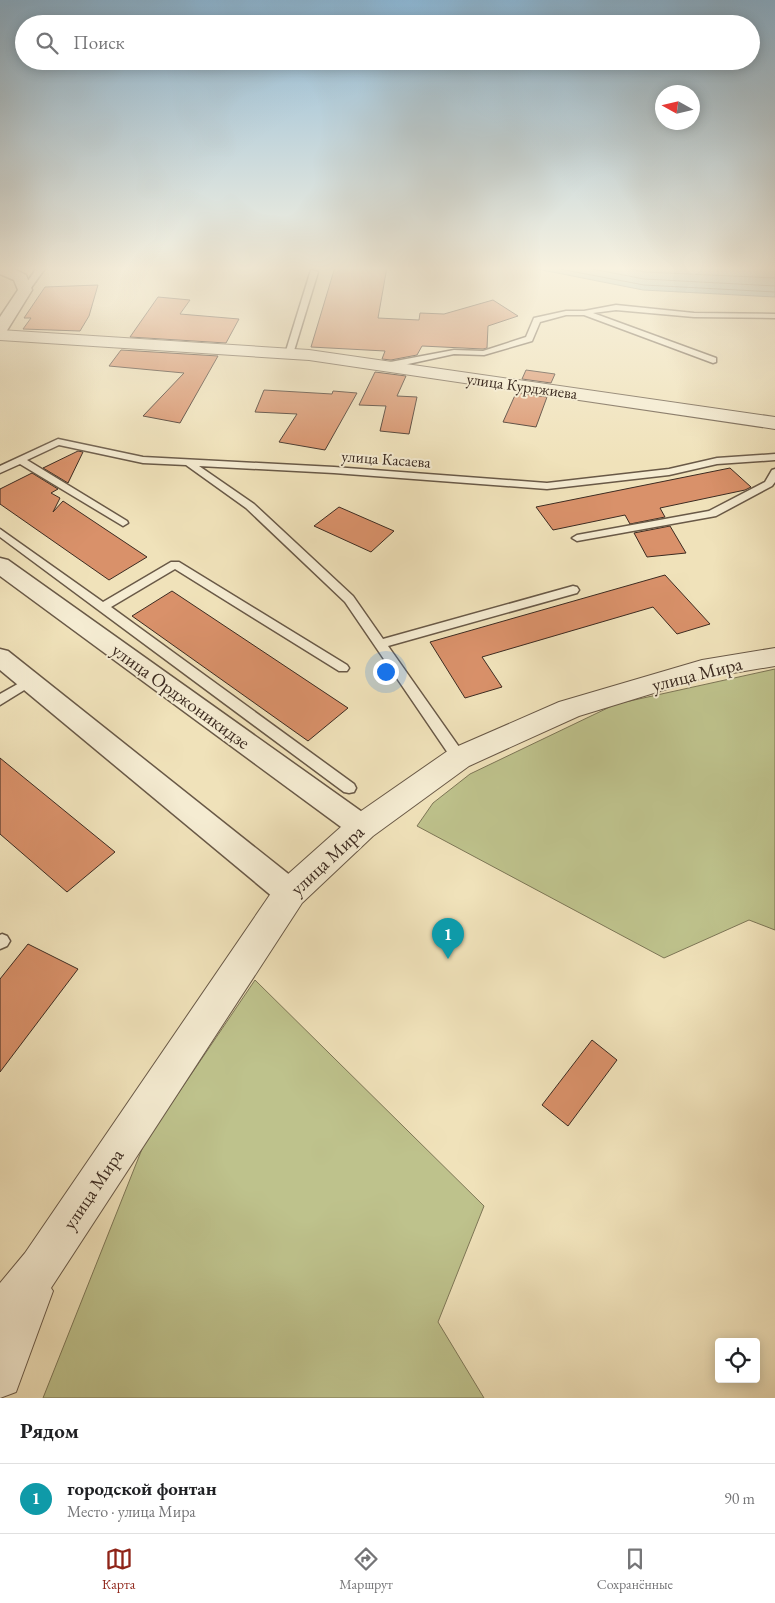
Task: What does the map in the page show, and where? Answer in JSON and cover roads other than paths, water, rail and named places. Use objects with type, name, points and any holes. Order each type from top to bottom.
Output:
[{"type":"street","name":"улица Курджиева","points":[[0,335],[289,354],[386,366],[775,423]]},
{"type":"street","name":"улица Орджоникидзе","points":[[0,565],[362,827]]},
{"type":"street","points":[[0,657],[290,893]]},
{"type":"street","name":"улица Мира","points":[[0,1318],[40,1268],[290,893],[362,827],[459,758],[569,709],[702,669],[775,657]]},
{"type":"street","name":"улица Мира","points":[[0,1376],[40,1268]]},
{"type":"lane","points":[[289,354],[296,332]]},
{"type":"lane","points":[[386,366],[454,352],[484,352],[529,339],[532,332]]},
{"type":"lane","points":[[637,332],[713,360]]},
{"type":"lane","name":"улица Касаева","points":[[0,470],[58,442],[143,460],[334,470],[547,486],[669,472],[717,461],[775,457]]},
{"type":"lane","points":[[20,460],[123,522]]},
{"type":"lane","points":[[189,463],[250,506],[349,599],[459,758]]},
{"type":"lane","points":[[577,538],[712,514],[769,484],[775,472]]},
{"type":"lane","points":[[0,532],[349,788]]},
{"type":"lane","points":[[103,607],[176,564],[343,668]]},
{"type":"lane","points":[[380,644],[573,590]]},
{"type":"lane","points":[[0,700],[30,681]]},
{"type":"place","name":"городской фонтан","points":[[448,959]]}]
